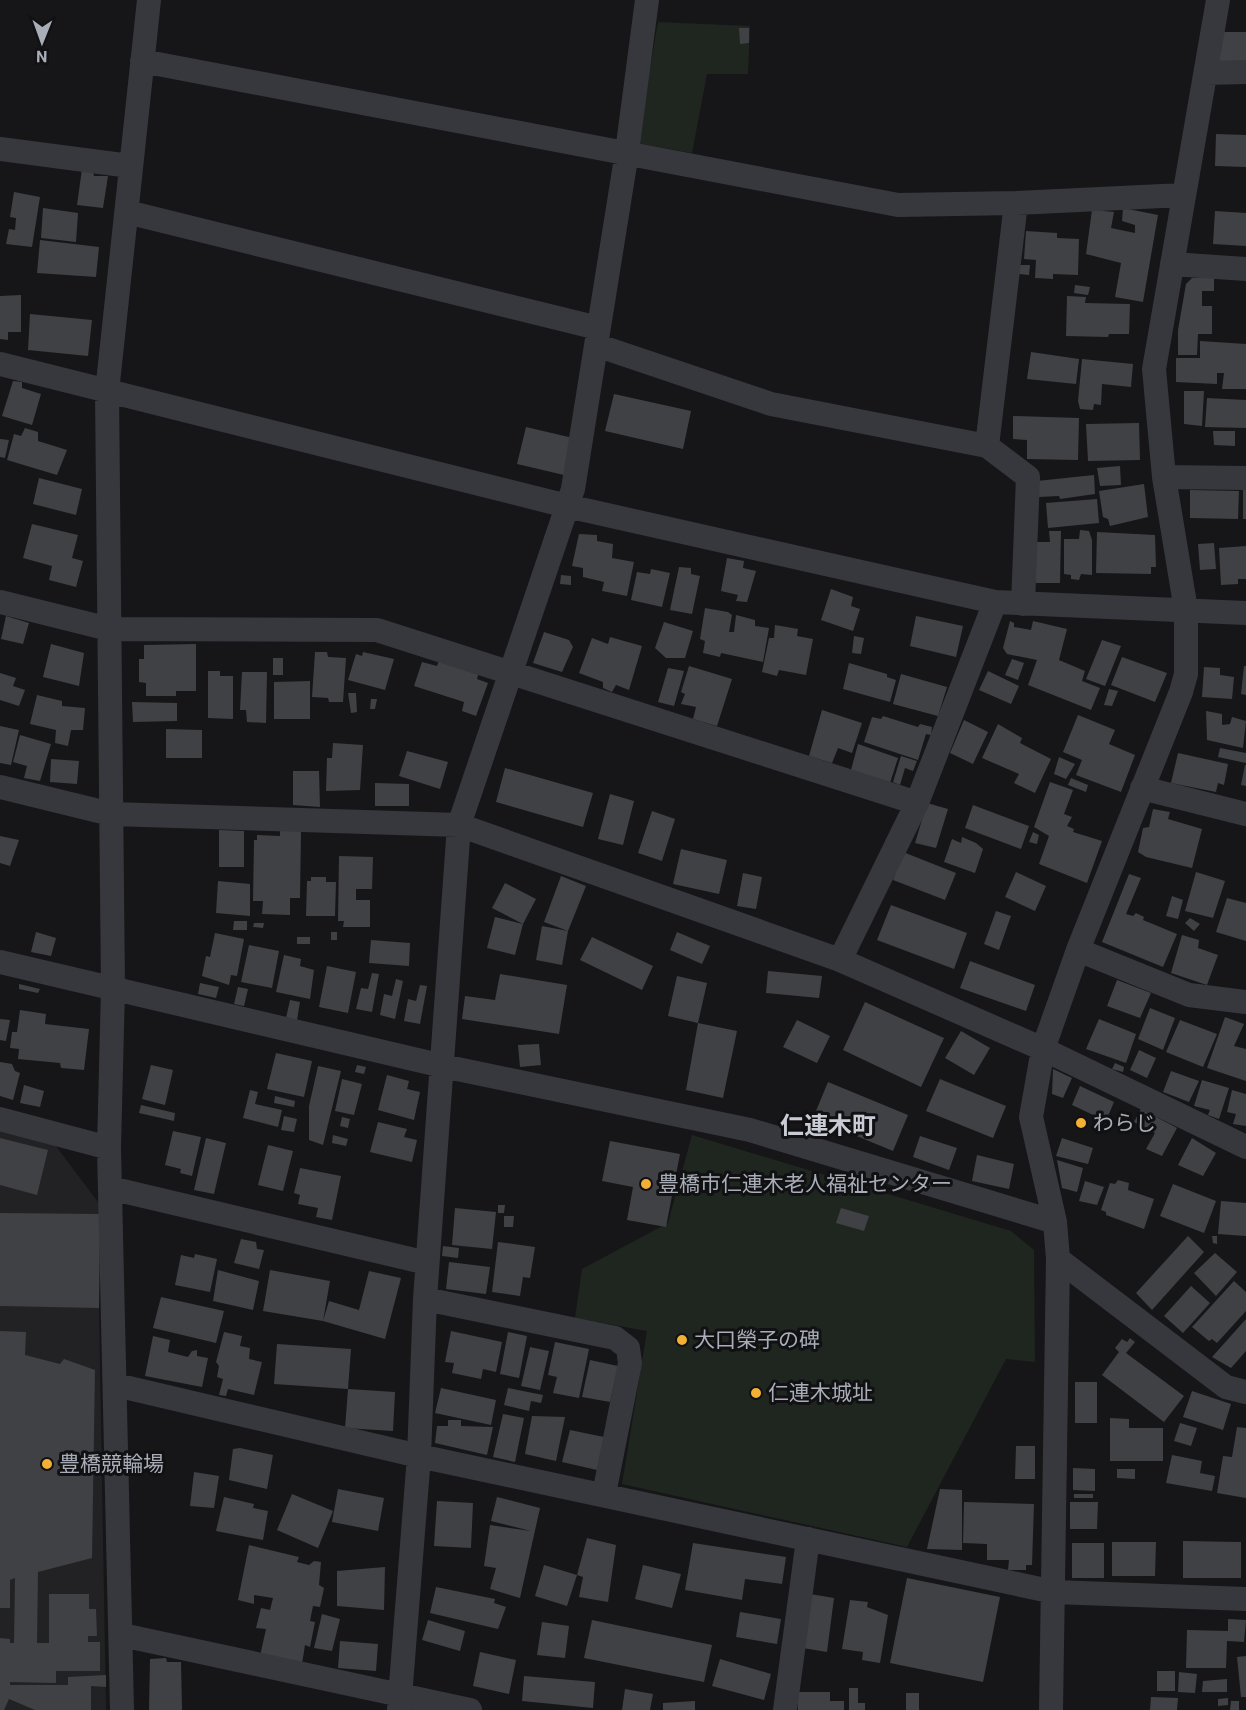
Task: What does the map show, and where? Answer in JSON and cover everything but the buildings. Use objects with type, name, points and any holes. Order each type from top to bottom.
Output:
[{"type":"street","points":[[122,1710],[116,1385],[108,1148],[113,988],[107,392],[149,0]]},
{"type":"street","points":[[400,1702],[419,1456],[427,1263],[459,825],[573,489],[627,152],[647,0]]},
{"type":"street","points":[[1052,1710],[1058,1259],[1055,1222],[1031,1117],[1043,1049],[1078,950],[1186,674],[1186,610],[1164,477],[1154,369],[1218,0]]},
{"type":"street","points":[[142,61],[627,152],[898,206],[1183,195]]},
{"type":"street","points":[[1206,73],[1246,72]]},
{"type":"street","points":[[0,149],[130,166]]},
{"type":"street","points":[[987,446],[1016,203]]},
{"type":"street","points":[[127,212],[597,337],[771,405],[987,446],[1028,477],[1023,604]]},
{"type":"street","points":[[1172,264],[1246,269]]},
{"type":"street","points":[[0,364],[567,506],[995,602],[1246,613]]},
{"type":"street","points":[[1164,477],[1246,478]]},
{"type":"street","points":[[0,602],[109,629],[377,630],[510,670],[917,803]]},
{"type":"street","points":[[840,960],[917,803],[995,602]]},
{"type":"street","points":[[0,787],[111,814],[459,825],[840,960],[1043,1049],[1246,1147]]},
{"type":"street","points":[[1142,788],[1246,814]]},
{"type":"street","points":[[1078,950],[1189,995],[1246,1002]]},
{"type":"street","points":[[0,962],[443,1066],[750,1130],[1055,1222]]},
{"type":"street","points":[[0,1119],[108,1148]]},
{"type":"street","points":[[110,1188],[427,1263]]},
{"type":"street","points":[[1058,1259],[1226,1387],[1246,1392]]},
{"type":"street","points":[[425,1299],[615,1338],[628,1348],[630,1363],[604,1494]]},
{"type":"street","points":[[116,1385],[419,1456],[1054,1592],[1246,1599]]},
{"type":"street","points":[[785,1710],[808,1539]]},
{"type":"street","points":[[122,1635],[400,1702],[470,1710]]},
{"type":"shaded area","points":[[658,22],[750,26],[748,74],[707,74],[692,153],[637,143]]},
{"type":"shaded area","points":[[0,1128],[52,1141],[101,1206],[99,1308],[106,1710],[0,1710]]},
{"type":"shaded area","points":[[692,1135],[1011,1231],[1034,1250],[1035,1362],[1006,1359],[907,1547],[622,1484],[647,1331],[575,1318],[582,1269],[668,1223]]},
{"type":"place","name":"わらじ","points":[[1081,1123]]},
{"type":"place","name":"豊橋市仁連木老人福祉センター","points":[[646,1184]]},
{"type":"place","name":"大口榮子の碑","points":[[682,1340]]},
{"type":"place","name":"仁連木城址","points":[[756,1393]]},
{"type":"place","name":"豊橋競輪場","points":[[47,1464]]},
{"type":"district","name":"仁連木町","points":[[828,1126]]}]
